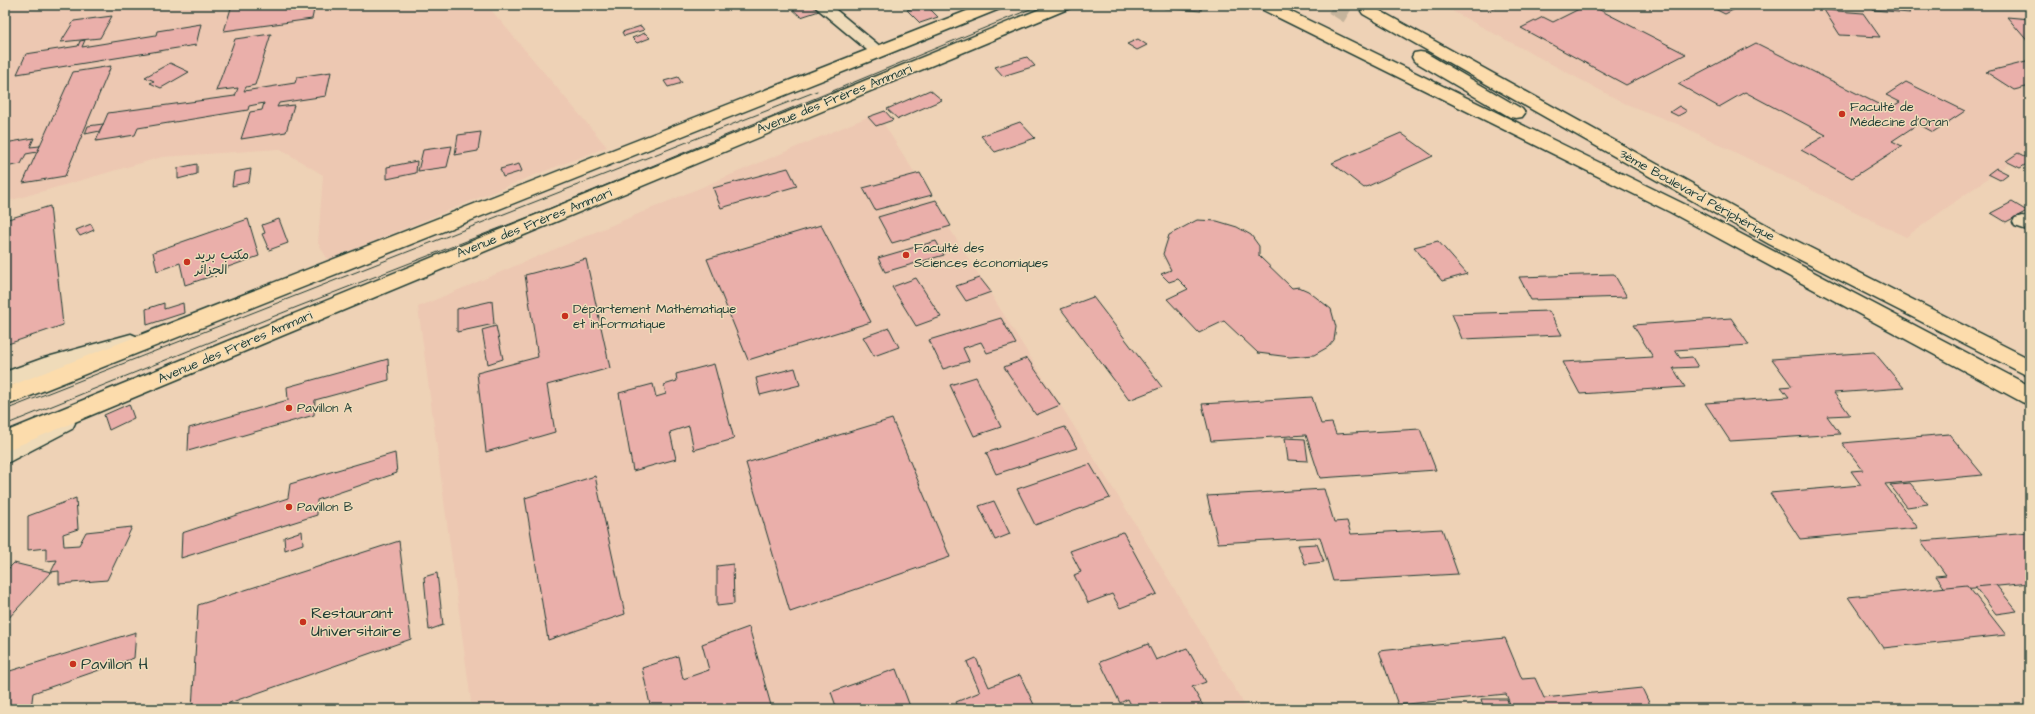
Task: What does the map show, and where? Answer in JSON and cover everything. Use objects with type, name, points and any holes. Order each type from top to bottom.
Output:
[{"type":"main road","name":"Avenue des Frères Ammari","points":[[5,397],[157,335],[996,5]]},
{"type":"main road","name":"Avenue des Frères Ammari","points":[[5,442],[1064,5]]},
{"type":"main road","points":[[1265,5],[1677,208],[2030,396]]},
{"type":"main road","points":[[1387,5],[1686,182],[1776,239]]},
{"type":"main road","name":"3ème Boulevard Périphérique","points":[[1677,208],[1361,15],[1776,239],[2030,369]]},
{"type":"street","points":[[822,5],[879,52]]},
{"type":"street","points":[[5,380],[44,366],[157,335]]},
{"type":"street","points":[[5,455],[107,400]]},
{"type":"shaded area","points":[[5,5],[487,5],[607,147],[527,178],[328,260],[318,243],[323,175],[280,149],[162,157],[5,202]]},
{"type":"shaded area","name":"Faculté de Médecine d'Oran","points":[[1441,5],[2006,5],[2030,14],[2030,148],[1906,237],[1680,125],[1626,104]]},
{"type":"shaded area","points":[[877,113],[1131,517],[1247,709],[472,709],[418,307]]},
{"type":"building","points":[[232,5],[315,5],[312,19],[224,31]]},
{"type":"building","points":[[788,5],[813,5],[819,11],[801,17]]},
{"type":"building","points":[[926,5],[938,17],[920,23],[907,10]]},
{"type":"building","points":[[1164,5],[1201,5],[1201,11],[1164,8]]},
{"type":"building","points":[[1472,5],[1487,5],[1479,9]]},
{"type":"building","points":[[1487,5],[1518,5],[1510,8],[1497,7],[1493,9]]},
{"type":"building","points":[[1587,5],[1590,5],[1686,54],[1626,85],[1521,28],[1543,17],[1553,22]]},
{"type":"building","points":[[1707,5],[1743,5],[1725,14]]},
{"type":"building","points":[[1869,5],[1905,5],[1910,13],[1873,10]]},
{"type":"building","points":[[1824,10],[1863,13],[1880,37],[1840,35]]},
{"type":"building","points":[[112,16],[100,38],[61,42],[74,21]]},
{"type":"building","points":[[2007,17],[2030,19],[2030,44]]},
{"type":"building","points":[[201,24],[196,45],[17,74],[26,54],[78,46],[80,41],[85,40],[82,47],[156,35],[157,31]]},
{"type":"building","points":[[641,26],[644,30],[624,36],[622,32]]},
{"type":"building","points":[[645,33],[650,38],[637,43],[632,38]]},
{"type":"building","points":[[271,34],[255,85],[246,87],[244,91],[295,83],[297,77],[331,72],[326,96],[279,103],[277,107],[294,105],[286,132],[241,139],[250,112],[262,110],[264,103],[249,106],[248,110],[138,128],[135,135],[96,141],[108,113],[235,96],[238,88],[216,91],[235,39]]},
{"type":"building","points":[[1138,39],[1147,45],[1137,50],[1127,44]]},
{"type":"building","points":[[1756,43],[1888,109],[1900,102],[1886,95],[1906,82],[1965,111],[1933,132],[1918,124],[1892,141],[1902,146],[1852,178],[1801,150],[1826,135],[1745,92],[1719,107],[1678,84]]},
{"type":"building","points":[[1027,57],[1035,66],[1003,76],[995,67]]},
{"type":"building","points":[[2030,61],[2030,86],[2014,90],[1986,72]]},
{"type":"building","points":[[170,63],[189,72],[161,88],[150,83],[154,81],[145,77]]},
{"type":"building","points":[[111,66],[65,176],[23,183],[73,72]]},
{"type":"building","points":[[678,77],[682,83],[668,87],[664,81]]},
{"type":"building","points":[[930,90],[942,100],[898,119],[887,109]]},
{"type":"building","points":[[1679,106],[1687,111],[1678,116],[1670,112]]},
{"type":"building","points":[[885,111],[893,120],[876,126],[868,117]]},
{"type":"building","points":[[1020,122],[1035,138],[995,152],[981,136]]},
{"type":"building","points":[[103,124],[100,131],[85,134],[88,126]]},
{"type":"building","points":[[481,132],[478,151],[455,155],[458,135]]},
{"type":"building","points":[[1401,133],[1433,156],[1364,188],[1332,163]]},
{"type":"building","points":[[34,138],[30,147],[40,146],[37,152],[26,154],[21,164],[5,167],[5,143]]},
{"type":"building","points":[[452,146],[447,167],[418,171],[423,150]]},
{"type":"building","points":[[2018,153],[2030,159],[2030,162],[2020,168],[2006,161]]},
{"type":"building","points":[[417,161],[416,173],[387,179],[387,167]]},
{"type":"building","points":[[197,164],[197,174],[178,179],[178,168]]},
{"type":"building","points":[[519,164],[522,171],[503,177],[500,169]]},
{"type":"building","points":[[788,168],[797,186],[721,208],[713,188]]},
{"type":"building","points":[[1996,168],[2008,174],[2000,180],[1988,174]]},
{"type":"building","points":[[251,169],[249,182],[232,186],[234,172]]},
{"type":"building","points":[[920,173],[932,195],[875,210],[863,188]]},
{"type":"building","points":[[936,200],[951,226],[892,243],[878,217]]},
{"type":"building","points":[[2012,202],[2027,211],[2006,222],[1991,213]]},
{"type":"building","points":[[50,206],[63,325],[5,345],[5,220]]},
{"type":"building","points":[[248,219],[259,256],[211,273],[212,276],[185,285],[180,263],[157,271],[153,252]]},
{"type":"building","points":[[279,219],[288,243],[269,250],[262,234],[265,233],[262,225]]},
{"type":"building","points":[[1197,220],[1217,221],[1237,227],[1251,235],[1259,246],[1259,256],[1292,288],[1299,287],[1308,291],[1331,309],[1336,327],[1334,340],[1328,347],[1314,355],[1290,357],[1258,353],[1224,321],[1199,333],[1167,299],[1188,289],[1178,279],[1169,282],[1161,274],[1171,270],[1163,254],[1169,235]]},
{"type":"building","points":[[91,224],[94,230],[80,236],[76,230]]},
{"type":"building","points":[[821,225],[871,322],[748,360],[707,259]]},
{"type":"building","points":[[936,241],[944,255],[885,272],[878,258]]},
{"type":"building","points":[[1438,241],[1467,274],[1442,281],[1414,247]]},
{"type":"building","name":"Département Mathématique et informatique","points":[[586,259],[610,368],[547,385],[555,432],[486,452],[477,373],[538,357],[525,275]]},
{"type":"building","points":[[1614,274],[1627,297],[1531,300],[1519,277]]},
{"type":"building","points":[[916,278],[941,317],[916,326],[892,287]]},
{"type":"building","points":[[980,278],[991,292],[966,301],[956,286]]},
{"type":"building","points":[[1093,297],[1162,387],[1129,400],[1061,309]]},
{"type":"building","points":[[492,301],[494,324],[457,332],[457,309]]},
{"type":"building","points":[[164,303],[164,309],[183,303],[184,313],[147,325],[146,309]]},
{"type":"building","points":[[1549,311],[1562,335],[1462,339],[1452,314]]},
{"type":"building","points":[[1001,318],[1016,344],[987,353],[981,342],[963,348],[969,361],[943,369],[929,340]]},
{"type":"building","points":[[1731,318],[1749,345],[1675,350],[1680,358],[1692,357],[1698,367],[1673,368],[1685,387],[1580,394],[1563,362],[1653,357],[1633,325]]},
{"type":"building","points":[[496,326],[503,359],[488,364],[482,330]]},
{"type":"building","points":[[889,328],[899,347],[874,356],[863,337]]},
{"type":"building","points":[[1874,352],[1904,388],[1834,393],[1850,415],[1827,416],[1840,434],[1730,441],[1705,403],[1789,397],[1781,387],[1792,386],[1772,359]]},
{"type":"building","points":[[1027,358],[1060,405],[1036,415],[1004,367]]},
{"type":"building","name":"Pavillon A","points":[[388,359],[389,380],[315,400],[314,415],[188,451],[189,428],[288,400],[287,387]]},
{"type":"building","points":[[714,364],[734,439],[694,450],[689,426],[670,432],[676,459],[633,471],[619,393],[653,384],[656,397],[666,394],[664,385],[677,381],[676,374]]},
{"type":"building","points":[[795,368],[800,385],[760,395],[756,378]]},
{"type":"building","points":[[976,377],[1001,427],[974,436],[950,385]]},
{"type":"building","points":[[1312,397],[1321,424],[1332,423],[1336,434],[1420,429],[1436,470],[1320,478],[1306,435],[1211,441],[1202,404]]},
{"type":"building","points":[[129,404],[134,418],[109,430],[104,415]]},
{"type":"building","points":[[892,419],[950,557],[790,612],[746,463]]},
{"type":"building","points":[[1065,427],[1077,448],[996,474],[986,453]]},
{"type":"building","points":[[1949,434],[1983,475],[1885,484],[1918,528],[1800,539],[1770,493],[1861,485],[1851,471],[1863,470],[1842,443]]},
{"type":"building","points":[[1285,438],[1305,439],[1308,461],[1288,460]]},
{"type":"building","name":"Pavillon B","points":[[395,453],[397,473],[317,500],[317,515],[181,558],[182,533],[288,498],[290,484]]},
{"type":"building","points":[[1090,464],[1110,498],[1035,525],[1017,489]]},
{"type":"building","points":[[595,476],[625,614],[548,640],[525,498]]},
{"type":"building","points":[[1910,483],[1928,504],[1907,507],[1890,485]]},
{"type":"building","points":[[1324,489],[1334,522],[1347,521],[1351,534],[1442,529],[1458,574],[1333,581],[1320,537],[1218,543],[1207,496]]},
{"type":"building","points":[[76,498],[78,529],[63,534],[64,546],[79,545],[86,532],[132,527],[107,580],[59,584],[59,571],[51,572],[57,560],[46,561],[46,548],[28,550],[28,516]]},
{"type":"building","points":[[994,501],[1010,534],[995,540],[979,506]]},
{"type":"building","points":[[302,531],[303,544],[285,550],[284,537]]},
{"type":"building","points":[[1123,532],[1157,594],[1120,608],[1112,594],[1088,603],[1074,575],[1081,572],[1070,551]]},
{"type":"building","points":[[2030,532],[2030,583],[1988,587],[1946,590],[1936,576],[1946,575],[1921,541]]},
{"type":"building","name":"Restaurant Universitaire","points":[[399,541],[411,639],[212,709],[192,709],[198,605]]},
{"type":"building","points":[[1317,544],[1324,562],[1305,564],[1298,545]]},
{"type":"building","points":[[14,563],[51,572],[5,622],[5,572]]},
{"type":"building","points":[[733,564],[734,604],[717,606],[717,566]]},
{"type":"building","points":[[437,573],[443,625],[429,630],[424,577]]},
{"type":"building","points":[[1967,585],[2006,635],[1883,648],[1848,597]]},
{"type":"building","points":[[1996,585],[2017,611],[1996,614],[1975,587]]},
{"type":"building","points":[[749,627],[772,709],[651,709],[642,668],[678,656],[683,679],[709,670],[702,644]]},
{"type":"building","name":"Pavillon H","points":[[136,632],[134,658],[33,693],[31,709],[5,709],[5,681],[10,671]]},
{"type":"building","points":[[1505,638],[1522,679],[1535,678],[1544,698],[1642,688],[1652,709],[1512,709],[1506,694],[1398,705],[1379,651]]},
{"type":"building","points":[[1148,644],[1156,660],[1187,648],[1206,682],[1192,687],[1205,709],[1133,709],[1128,699],[1120,703],[1100,662]]},
{"type":"building","points":[[976,658],[989,687],[1020,675],[1036,709],[959,709],[956,702],[980,692],[967,662]]},
{"type":"building","points":[[896,669],[911,709],[837,709],[831,692]]},
{"type":"building","points":[[1481,699],[1507,699],[1510,709],[1484,709]]},
{"type":"tunnel","points":[[1333,5],[1354,18]]},
{"type":"tram line","points":[[5,425],[297,307],[541,212],[1040,5]]},
{"type":"tram line","points":[[5,410],[817,91]]},
{"type":"place","name":"Faculté de Médecine d'Oran","points":[[1842,114]]},
{"type":"place","name":"Faculté des Sciences économiques","points":[[906,255]]},
{"type":"place","name":"مكتب بريد الجزائر","points":[[187,262]]},
{"type":"place","name":"Département Mathématique et informatique","points":[[565,316]]},
{"type":"place","name":"Pavillon A","points":[[289,408]]},
{"type":"place","name":"Pavillon B","points":[[289,507]]},
{"type":"place","name":"Restaurant Universitaire","points":[[303,622]]},
{"type":"place","name":"Pavillon H","points":[[73,664]]}]
